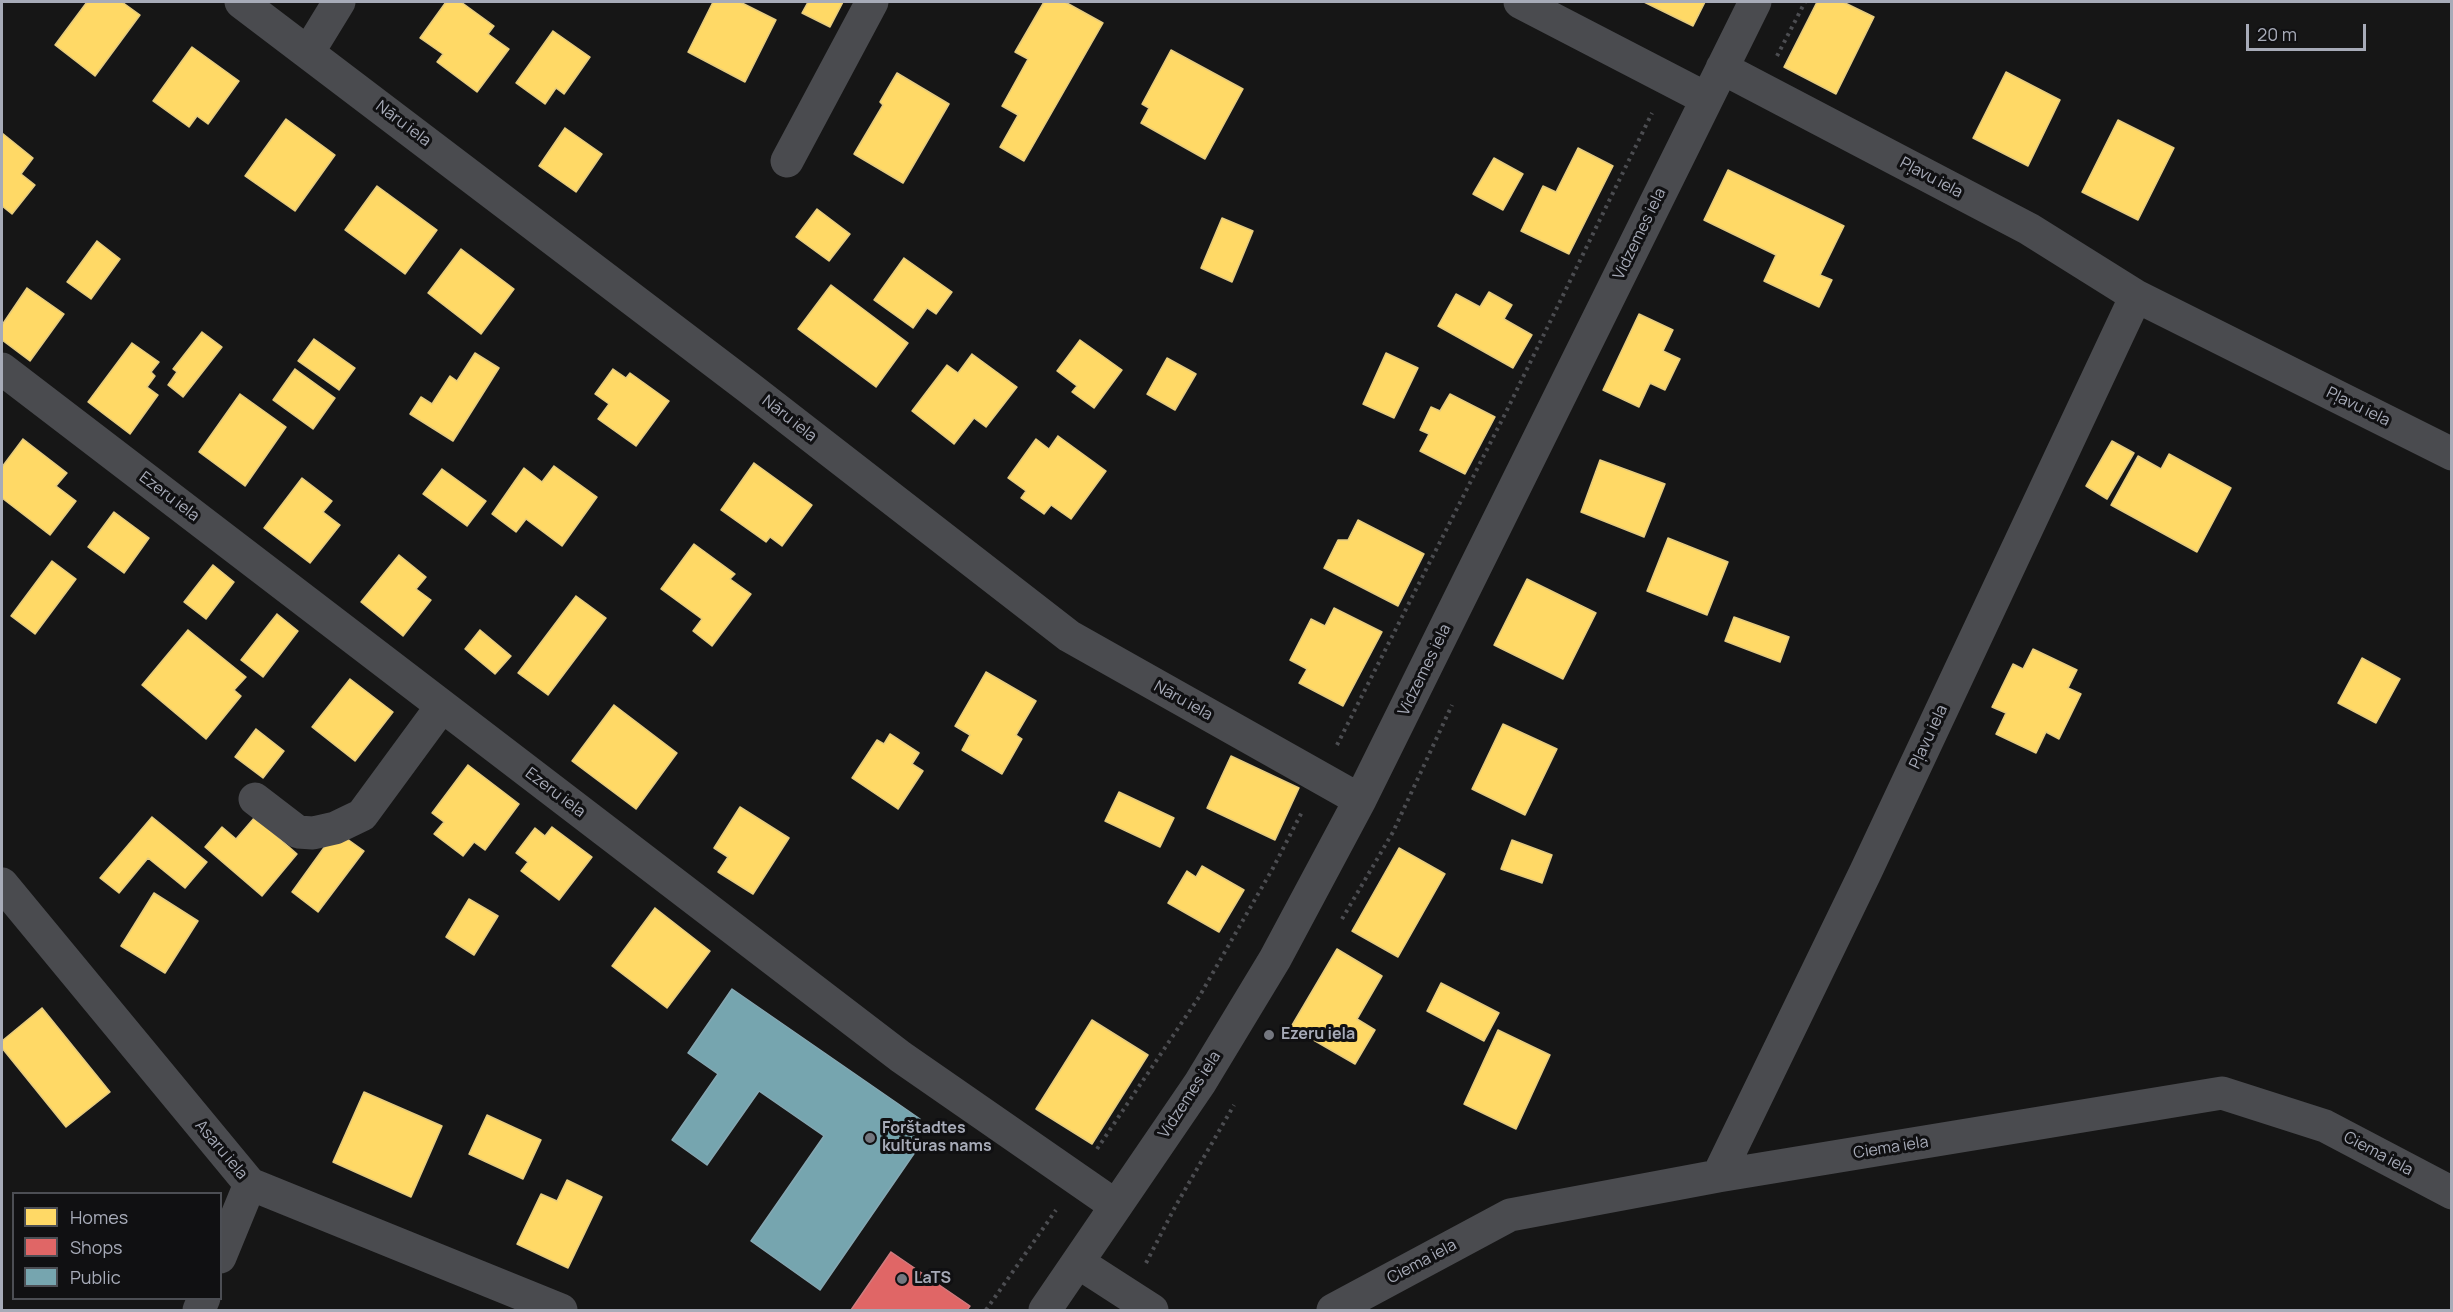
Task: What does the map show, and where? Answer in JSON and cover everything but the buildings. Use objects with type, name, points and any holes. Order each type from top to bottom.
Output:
[{"type":"street","name":"Nāru iela","points":[[241,2],[309,51],[748,387],[1069,636],[1360,800]]},
{"type":"street","points":[[309,51],[339,2]]},
{"type":"street","points":[[787,161],[872,2]]},
{"type":"street","points":[[1520,2],[1707,99]]},
{"type":"street","name":"Vidzemes iela","points":[[1045,1311],[1200,1083],[1275,959],[1360,800],[1755,2]]},
{"type":"street","name":"Pļavu iela","points":[[1722,68],[2029,230],[2136,297],[2451,454]]},
{"type":"street","name":"Pļavu iela","points":[[1719,1176],[1866,872],[2136,297]]},
{"type":"street","name":"Ezeru iela","points":[[2,369],[901,1057],[1116,1206]]},
{"type":"street","points":[[255,799],[298,832],[313,833],[335,828],[362,815],[442,706]]},
{"type":"street","name":"Asaru iela","points":[[2,884],[250,1184],[561,1311]]},
{"type":"street","name":"Ciema iela","points":[[1333,1311],[1510,1215],[1719,1176],[2222,1093],[2325,1126],[2451,1193]]},
{"type":"street","points":[[222,1252],[250,1184]]},
{"type":"street","points":[[1079,1263],[1152,1311]]},
{"type":"path","points":[[986,1311],[1199,997],[1273,868],[1507,410],[1668,79]]},
{"type":"place","name":"Ezeru iela","points":[[1269,1035]]},
{"type":"place","name":"Forštadtes kultūras nams","points":[[870,1138]]},
{"type":"place","name":"LaTS","points":[[902,1279]]}]
